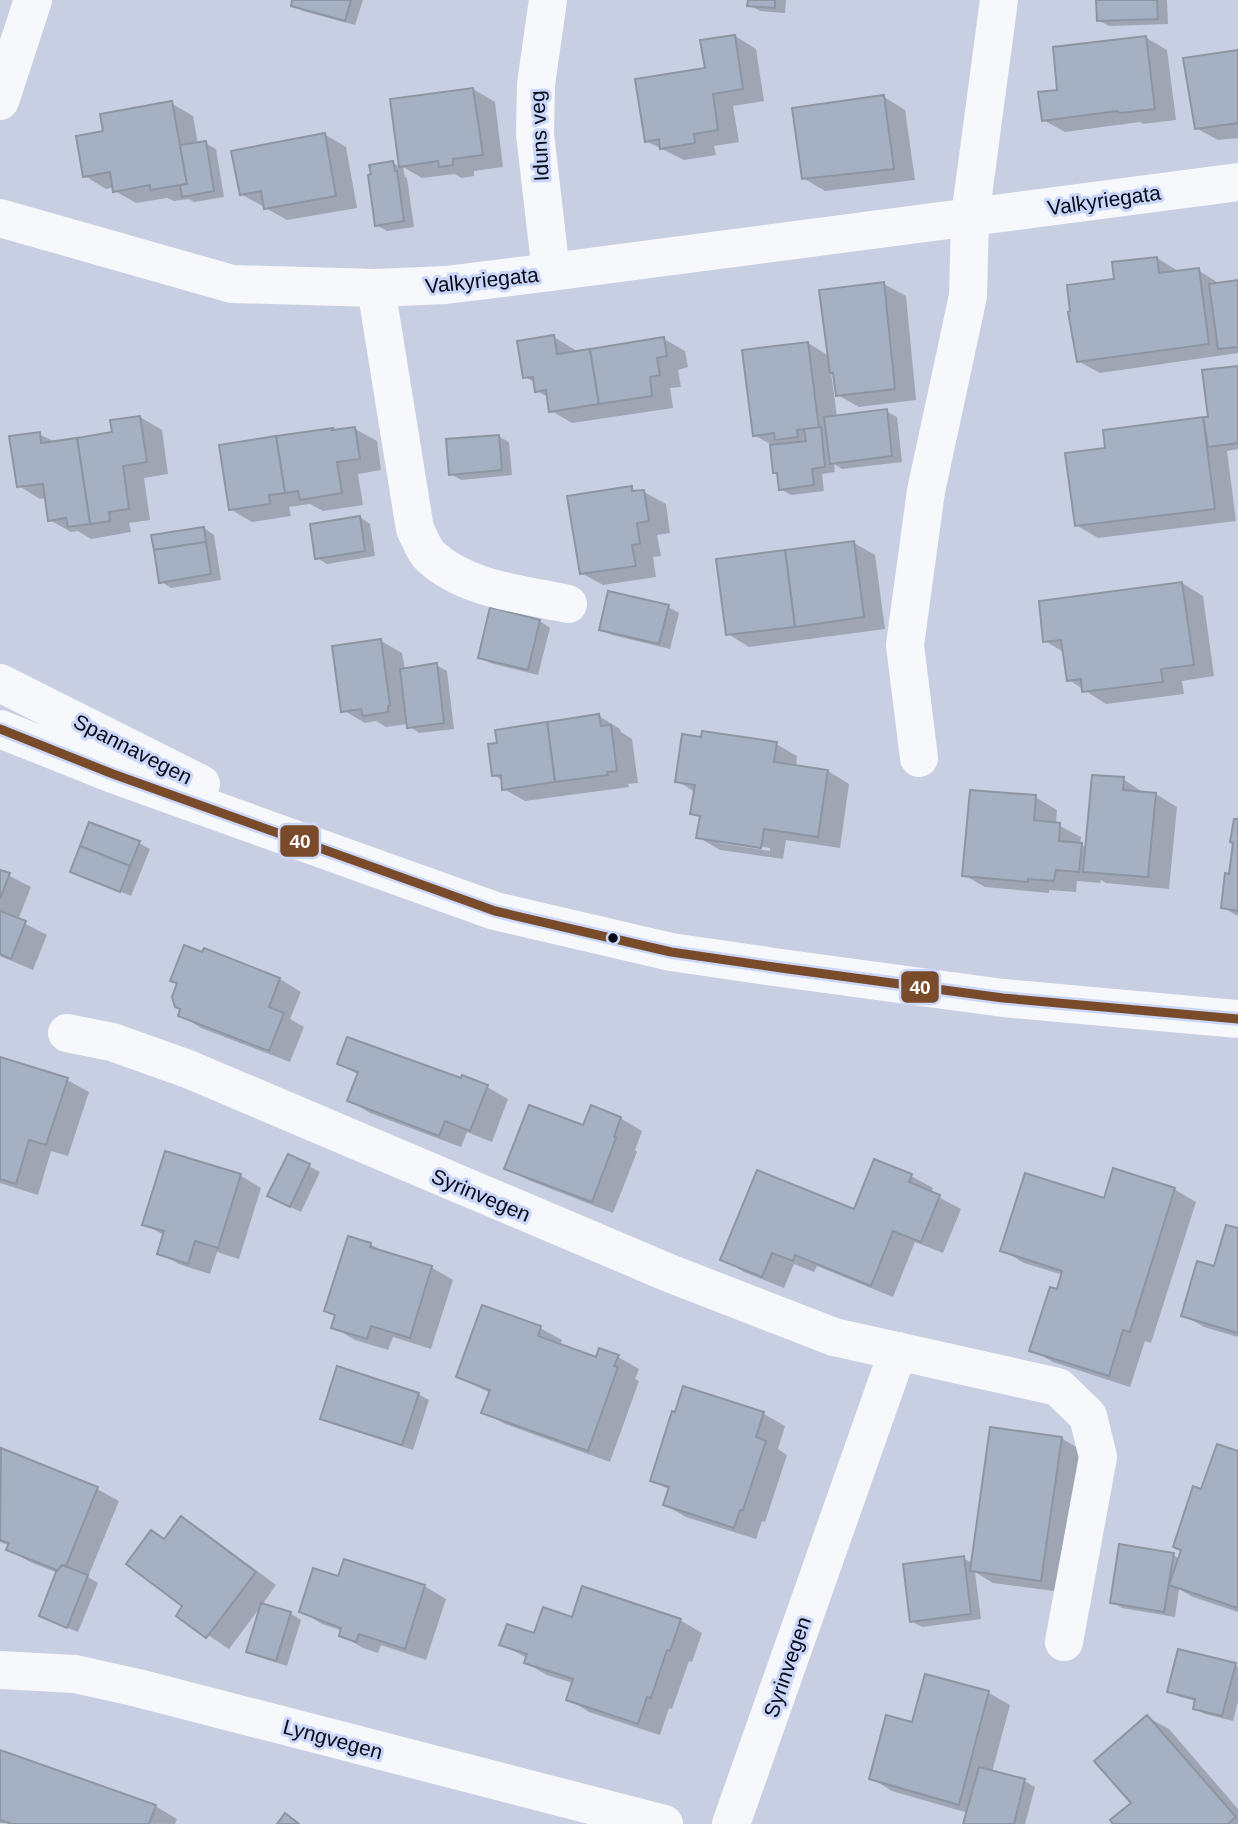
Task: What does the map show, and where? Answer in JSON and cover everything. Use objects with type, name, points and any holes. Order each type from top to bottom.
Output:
[{"type":"street","points":[[0,101],[33,0]]},
{"type":"street","name":"Iduns veg","points":[[548,0],[536,84],[535,134],[551,272]]},
{"type":"street","points":[[919,758],[905,645],[926,491],[968,296],[970,217],[999,0]]},
{"type":"street","name":"Valkyriegata","points":[[0,218],[232,284],[376,288],[446,285],[1238,182]]},
{"type":"street","points":[[376,288],[415,529],[429,556],[449,570],[480,585],[568,604]]},
{"type":"street","name":"Spannavegen","points":[[0,683],[340,855]]},
{"type":"street","name":"Spannavegen","points":[[0,729],[113,774],[495,911],[671,952],[1003,998],[1238,1019]]},
{"type":"street","name":"Syrinvegen","points":[[67,1032],[112,1042],[188,1069],[669,1273],[834,1337],[1058,1387],[1088,1416],[1098,1457],[1065,1643]]},
{"type":"street","name":"Syrinvegen","points":[[731,1824],[898,1351]]},
{"type":"street","name":"Lyngvegen","points":[[0,1670],[75,1674],[126,1685],[664,1824]]},
{"type":"building","points":[[292,0],[351,0],[345,21],[291,6]]},
{"type":"building","points":[[748,0],[775,0],[775,8],[747,6]]},
{"type":"building","points":[[1096,0],[1157,0],[1158,19],[1097,21]]},
{"type":"building","points":[[735,35],[743,89],[713,94],[718,130],[694,134],[695,143],[660,149],[659,139],[645,142],[635,79],[705,68],[700,40]]},
{"type":"building","points":[[1146,36],[1155,109],[1042,121],[1038,92],[1057,90],[1053,47]]},
{"type":"building","points":[[1238,50],[1238,123],[1195,129],[1183,58]]},
{"type":"building","points":[[473,88],[483,155],[453,159],[453,165],[439,167],[438,161],[399,167],[390,99]]},
{"type":"building","points":[[884,95],[894,169],[802,179],[792,108]]},
{"type":"building","points":[[172,101],[187,184],[150,190],[150,185],[113,192],[110,172],[83,177],[76,136],[103,131],[100,114]]},
{"type":"building","points":[[325,133],[336,196],[264,209],[261,191],[240,195],[231,151]]},
{"type":"building","points":[[206,141],[214,191],[182,197],[180,185],[187,184],[180,145]]},
{"type":"building","points":[[393,161],[397,171],[404,221],[375,226],[369,165]]},
{"type":"building","points":[[1157,257],[1159,273],[1199,268],[1209,344],[1077,362],[1068,312],[1067,285],[1114,279],[1112,262]]},
{"type":"building","points":[[1238,280],[1238,347],[1218,349],[1209,284]]},
{"type":"building","points":[[884,282],[895,389],[836,396],[833,373],[830,373],[819,290]]},
{"type":"building","points":[[554,335],[557,354],[590,349],[599,404],[549,412],[546,390],[535,392],[533,377],[523,378],[517,341]]},
{"type":"building","points":[[664,337],[667,356],[657,358],[660,375],[650,377],[652,396],[599,404],[590,349]]},
{"type":"building","points":[[808,342],[819,428],[797,430],[798,437],[775,440],[774,433],[753,436],[742,350]]},
{"type":"building","points":[[1238,366],[1238,443],[1208,447],[1203,417],[1208,417],[1202,370]]},
{"type":"building","points":[[887,409],[892,456],[830,464],[824,417]]},
{"type":"building","points":[[140,416],[147,462],[123,466],[129,509],[109,512],[110,521],[90,524],[77,438],[112,432],[110,420]]},
{"type":"building","points":[[1203,417],[1215,509],[1075,526],[1065,453],[1105,448],[1103,430]]},
{"type":"building","points":[[355,427],[360,459],[337,462],[342,493],[300,500],[298,491],[285,493],[276,436]]},
{"type":"building","points":[[821,427],[825,467],[812,469],[814,485],[779,490],[777,473],[773,473],[770,445],[806,441],[804,429]]},
{"type":"building","points":[[40,432],[41,443],[77,438],[90,524],[68,527],[66,518],[48,521],[43,484],[17,487],[9,436]]},
{"type":"building","points":[[499,435],[502,470],[449,475],[446,439]]},
{"type":"building","points":[[276,436],[285,493],[269,495],[270,504],[229,510],[219,445]]},
{"type":"building","points":[[632,486],[632,491],[644,490],[649,521],[637,523],[640,544],[632,545],[636,566],[580,574],[567,496]]},
{"type":"building","points":[[360,516],[365,551],[315,559],[310,524]]},
{"type":"building","points":[[204,527],[206,542],[154,550],[151,535]]},
{"type":"building","points":[[854,541],[864,617],[795,627],[785,550]]},
{"type":"building","points":[[206,542],[211,574],[159,583],[154,550]]},
{"type":"building","points":[[785,550],[795,627],[726,635],[716,559]]},
{"type":"building","points":[[1182,582],[1194,665],[1161,669],[1163,682],[1082,692],[1081,679],[1067,681],[1061,640],[1043,642],[1039,601]]},
{"type":"building","points":[[608,591],[669,605],[659,644],[599,630]]},
{"type":"building","points":[[490,607],[540,620],[528,670],[478,658]]},
{"type":"building","points":[[381,639],[390,705],[388,712],[363,716],[361,709],[341,712],[332,646]]},
{"type":"building","points":[[437,663],[444,723],[407,728],[400,669]]},
{"type":"building","points":[[599,714],[601,726],[611,725],[617,771],[607,772],[608,775],[555,782],[547,722]]},
{"type":"building","points":[[547,722],[555,782],[502,790],[501,775],[492,776],[488,744],[497,743],[495,730]]},
{"type":"building","points":[[702,731],[777,742],[774,762],[828,770],[818,837],[764,829],[761,848],[696,838],[700,816],[690,814],[695,785],[675,782],[682,734],[701,737]]},
{"type":"building","points":[[1092,775],[1124,777],[1123,790],[1156,793],[1148,877],[1083,872]]},
{"type":"building","points":[[970,790],[1036,795],[1034,820],[1060,823],[1059,841],[1082,843],[1079,872],[1056,870],[1054,881],[1028,879],[1028,882],[962,876]]},
{"type":"building","points":[[1234,819],[1238,819],[1238,911],[1221,908],[1225,873],[1229,874]]},
{"type":"building","points":[[89,822],[140,841],[130,866],[80,846]]},
{"type":"building","points":[[80,846],[130,866],[120,892],[70,872]]},
{"type":"building","points":[[0,870],[10,873],[0,899]]},
{"type":"building","points":[[0,911],[26,921],[11,959],[0,954]]},
{"type":"building","points":[[184,945],[202,952],[204,948],[280,978],[269,1007],[284,1013],[269,1051],[178,1016],[180,1009],[175,1007],[172,997],[177,983],[170,981]]},
{"type":"building","points":[[347,1037],[488,1085],[470,1131],[445,1121],[439,1136],[347,1101],[358,1072],[337,1064]]},
{"type":"building","points":[[0,1057],[68,1078],[46,1145],[29,1140],[16,1184],[0,1179]]},
{"type":"building","points":[[529,1105],[583,1125],[591,1105],[621,1117],[592,1202],[504,1169]]},
{"type":"building","points":[[165,1151],[241,1174],[218,1248],[195,1241],[188,1264],[157,1254],[164,1231],[142,1225]]},
{"type":"building","points":[[288,1154],[310,1164],[290,1207],[267,1196]]},
{"type":"building","points":[[874,1159],[912,1174],[909,1182],[940,1195],[921,1242],[893,1231],[871,1286],[795,1255],[793,1261],[772,1253],[762,1277],[720,1260],[757,1170],[854,1209]]},
{"type":"building","points":[[1113,1168],[1175,1188],[1130,1332],[1123,1330],[1109,1376],[1029,1351],[1050,1287],[1057,1289],[1062,1271],[1000,1251],[1025,1173],[1104,1198]]},
{"type":"building","points":[[1226,1225],[1238,1228],[1238,1333],[1181,1316],[1197,1261],[1214,1266]]},
{"type":"building","points":[[348,1236],[371,1243],[370,1247],[432,1266],[410,1338],[371,1326],[367,1339],[331,1328],[335,1315],[324,1311]]},
{"type":"building","points":[[482,1305],[541,1326],[538,1336],[596,1357],[599,1348],[619,1355],[614,1366],[618,1367],[588,1451],[481,1413],[490,1390],[456,1377]]},
{"type":"building","points":[[337,1366],[419,1393],[402,1445],[320,1419]]},
{"type":"building","points":[[683,1386],[764,1412],[756,1437],[766,1441],[743,1510],[740,1510],[734,1528],[663,1505],[669,1487],[650,1481],[672,1411],[675,1412]]},
{"type":"building","points":[[990,1427],[1062,1437],[1041,1581],[970,1571]]},
{"type":"building","points":[[1217,1444],[1238,1451],[1238,1608],[1169,1585],[1181,1550],[1173,1547],[1193,1486],[1201,1489]]},
{"type":"building","points":[[1,1448],[98,1487],[66,1566],[62,1565],[59,1571],[6,1550],[9,1543],[0,1540]]},
{"type":"building","points":[[181,1516],[256,1572],[206,1638],[176,1616],[182,1606],[126,1564],[151,1530],[164,1539]]},
{"type":"building","points":[[1119,1544],[1174,1553],[1164,1612],[1110,1603]]},
{"type":"building","points":[[964,1556],[971,1614],[910,1622],[903,1564]]},
{"type":"building","points":[[344,1559],[425,1585],[405,1649],[359,1634],[356,1642],[339,1636],[341,1628],[299,1612],[313,1568],[338,1576]]},
{"type":"building","points":[[62,1565],[88,1575],[67,1628],[39,1616],[56,1572]]},
{"type":"building","points":[[582,1586],[681,1619],[651,1698],[647,1697],[638,1724],[566,1700],[573,1679],[524,1663],[527,1654],[499,1645],[507,1624],[534,1633],[543,1607],[572,1617]]},
{"type":"building","points":[[261,1603],[291,1612],[276,1661],[246,1652]]},
{"type":"building","points":[[1178,1649],[1236,1663],[1222,1716],[1193,1709],[1195,1699],[1167,1692]]},
{"type":"building","points":[[925,1674],[989,1691],[959,1805],[869,1779],[886,1715],[912,1722]]},
{"type":"building","points":[[1147,1715],[1236,1817],[1228,1824],[1113,1824],[1110,1820],[1131,1803],[1094,1761]]},
{"type":"building","points":[[0,1750],[156,1805],[149,1824],[12,1824],[0,1820]]},
{"type":"building","points":[[979,1767],[1025,1779],[1014,1824],[963,1824]]},
{"type":"building","points":[[285,1813],[299,1824],[277,1824]]},
{"type":"transit line","name":"40","points":[[0,729],[113,774],[495,911],[671,952],[781,968],[1003,998],[1238,1019]]}]
